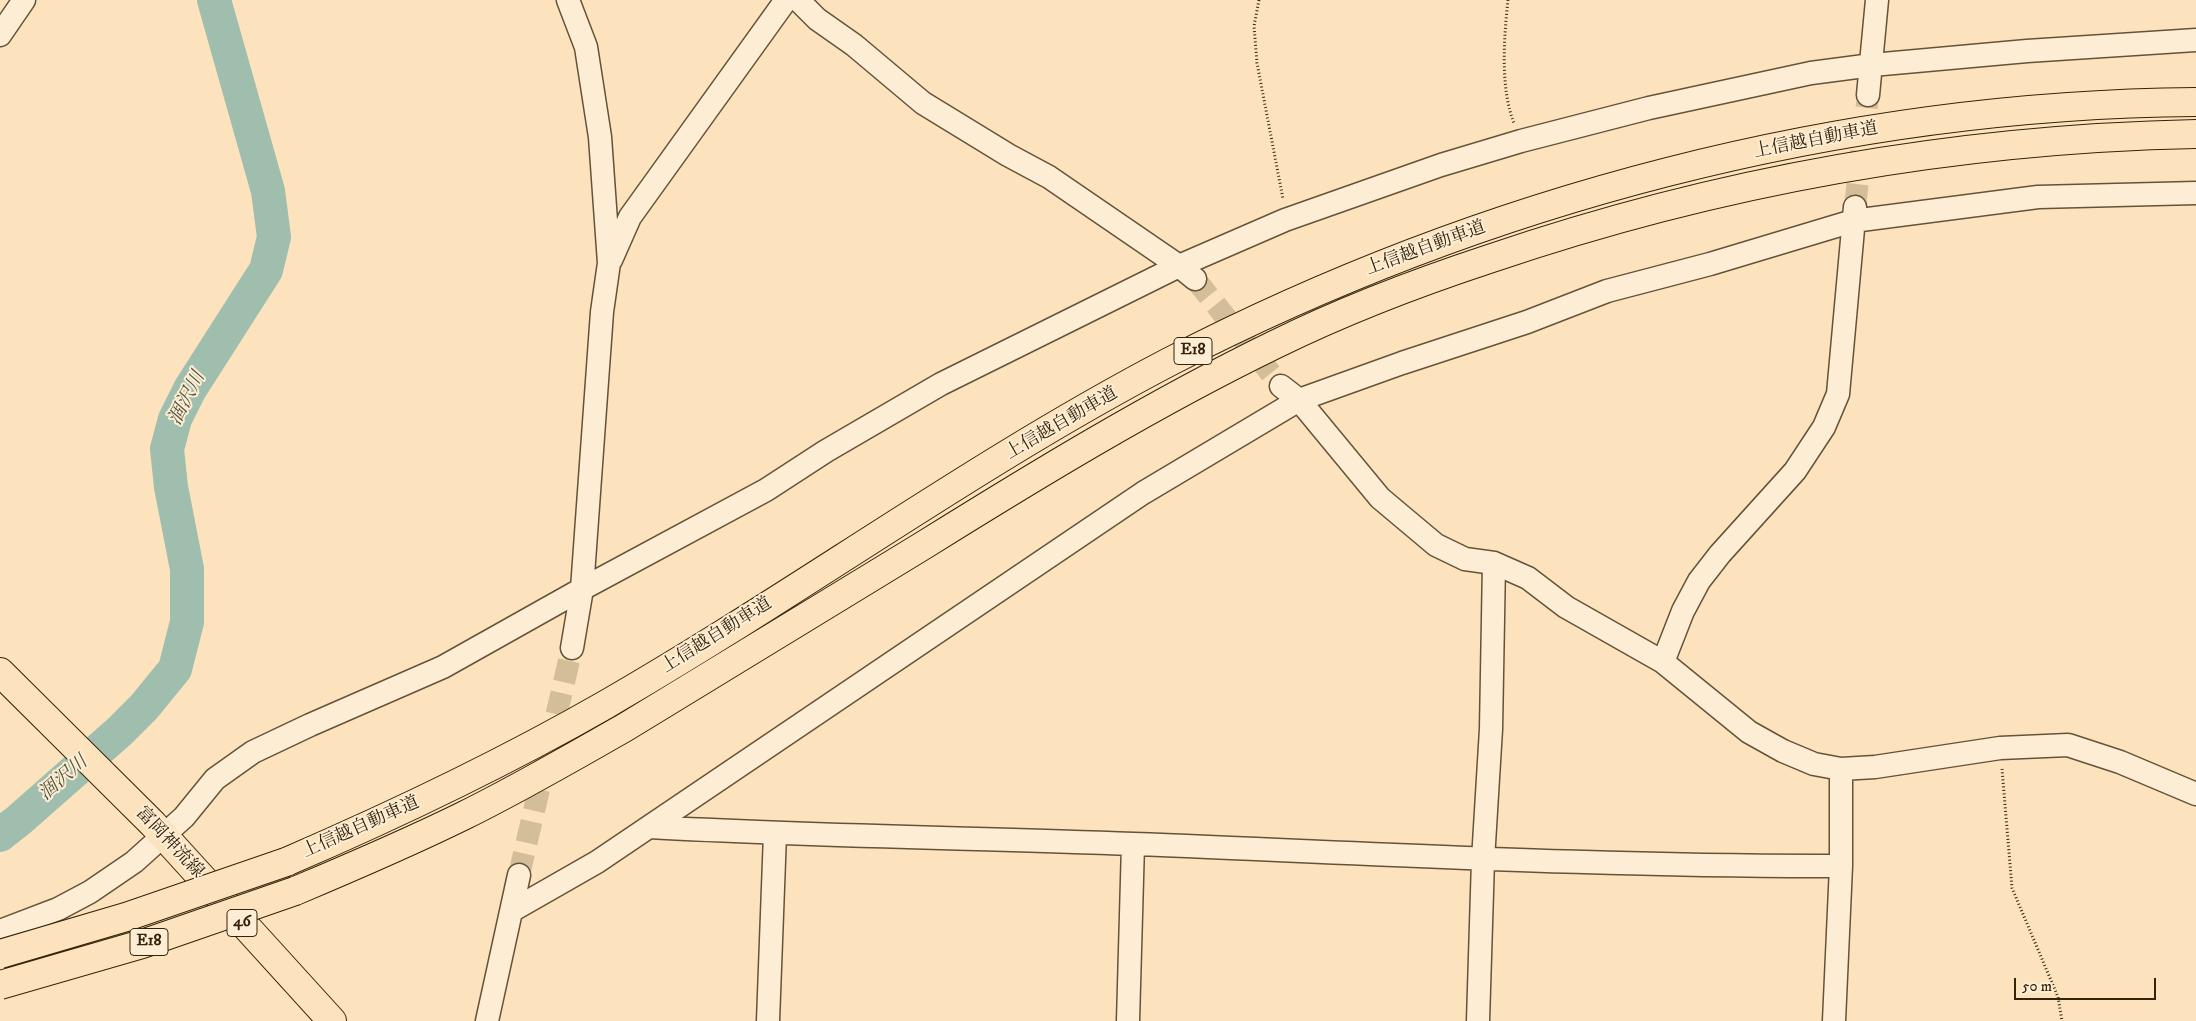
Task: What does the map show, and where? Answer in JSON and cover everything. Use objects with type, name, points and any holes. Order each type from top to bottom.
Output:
[{"type":"main road","name":"上信越自動車道","points":[[0,954],[136,914],[286,862],[367,827],[526,749],[625,693],[1079,412],[1168,363],[1260,317],[1347,278],[1436,244],[1619,185],[1710,162],[1806,142],[1895,126],[2000,114],[2074,107],[2196,102]]},
{"type":"main road","name":"上信越自動車道","points":[[0,985],[142,944],[295,891],[378,856],[464,816],[632,724],[1100,438],[1277,343],[1368,304],[1456,270],[1550,238],[1634,213],[1821,170],[1915,155],[2004,144],[2082,138],[2196,134]]},
{"type":"main road","name":"富岡神流線","points":[[0,672],[158,830],[332,1021]]},
{"type":"street","points":[[0,35],[24,0]]},
{"type":"street","points":[[568,0],[586,47],[599,128],[609,263],[602,312],[582,589],[572,648]]},
{"type":"street","points":[[1868,95],[1877,0]]},
{"type":"street","points":[[609,263],[630,216],[786,2],[817,19],[854,46],[923,104],[1008,155],[1049,177],[1187,272]]},
{"type":"street","points":[[0,930],[58,909],[90,892],[134,862],[158,830],[184,817],[215,778],[253,752],[443,667],[582,589],[766,490],[826,451],[941,384],[1187,272],[1285,220],[1441,165],[1521,141],[1648,108],[1802,75],[1872,65],[2027,51],[2196,40]]},
{"type":"street","points":[[513,910],[597,862],[1143,494],[1299,400],[1402,363],[1527,322],[1607,291],[1710,264],[1854,213],[2038,197],[2196,193]]},
{"type":"street","points":[[1663,662],[1683,611],[1699,581],[1720,554],[1795,471],[1824,427],[1838,394],[1854,213]]},
{"type":"street","points":[[1281,386],[1299,400],[1380,498],[1436,545],[1465,559],[1494,563],[1528,578],[1566,608],[1663,662],[1749,732],[1783,751],[1814,764],[1841,769],[1875,767],[2000,748],[2068,745],[2120,762],[2196,794]]},
{"type":"street","points":[[1478,1021],[1483,860],[1491,729],[1494,563]]},
{"type":"street","points":[[1834,1021],[1841,866],[1841,769]]},
{"type":"street","points":[[649,827],[775,834],[1133,844],[1483,860],[1841,866]]},
{"type":"street","points":[[768,1021],[775,834]]},
{"type":"street","points":[[1128,1021],[1133,844]]},
{"type":"street","points":[[487,1021],[513,910],[519,875]]},
{"type":"path","points":[[1259,0],[1254,26],[1257,64],[1285,208],[1285,220]]},
{"type":"path","points":[[1508,0],[1505,29],[1508,109],[1521,141]]},
{"type":"path","points":[[2000,748],[2012,888],[2058,997],[2062,1021]]},
{"type":"waterway","name":"涸沢川","points":[[0,835],[120,731],[144,707],[175,669],[187,622],[187,569],[171,487],[167,449],[175,419],[190,389],[266,270],[274,237],[268,191],[214,0]]},
{"type":"tunnel","points":[[1855,206],[1868,95]]},
{"type":"tunnel","points":[[1195,279],[1281,386]]},
{"type":"tunnel","points":[[519,875],[572,648]]}]
